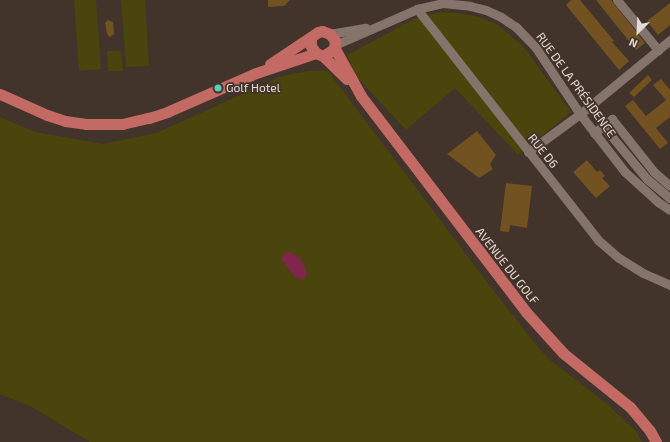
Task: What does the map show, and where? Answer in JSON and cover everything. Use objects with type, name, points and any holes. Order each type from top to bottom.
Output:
[{"type":"main road","points":[[256,73],[322,31],[330,34]]},
{"type":"main road","name":"AVENUE DU GOLF","points":[[330,34],[355,88]]},
{"type":"main road","points":[[312,37],[311,46],[319,54]]},
{"type":"main road","points":[[0,94],[47,115],[65,121],[86,124],[122,124],[150,118],[167,112],[256,73],[319,54],[331,52],[335,46]]},
{"type":"main road","name":"AVENUE DU GOLF","points":[[319,54],[355,88],[548,338],[580,368],[630,407],[650,430],[656,442]]},
{"type":"street","points":[[617,0],[658,50]]},
{"type":"street","name":"RUE DE LA PRÉSIDENCE","points":[[335,46],[417,10],[443,3],[454,3],[486,10],[501,17],[516,27],[536,48],[580,114],[625,172],[658,202],[670,210]]},
{"type":"street","name":"RUE D6","points":[[417,10],[598,240],[619,258],[643,273],[670,285]]},
{"type":"street","name":"RUE DE LA PRÉSIDENCE","points":[[330,34],[378,26]]},
{"type":"street","points":[[528,152],[580,114],[670,40]]},
{"type":"street","points":[[594,133],[612,119],[654,172],[670,186]]},
{"type":"street","points":[[604,126],[647,179],[670,198]]},
{"type":"shaded area","points":[[74,0],[96,0],[101,69],[79,71]]},
{"type":"shaded area","points":[[121,0],[145,0],[149,66],[126,67]]},
{"type":"shaded area","points":[[441,12],[458,13],[479,17],[498,25],[523,46],[571,112],[518,155],[455,88],[406,130],[356,76],[347,55],[418,17]]},
{"type":"shaded area","points":[[107,51],[121,51],[123,71],[108,71]]},
{"type":"shaded area","points":[[309,71],[328,71],[537,346],[549,359],[607,404],[636,431],[642,442],[90,442],[30,406],[0,394],[0,117],[35,132],[103,144],[156,133],[282,76]]},
{"type":"shaded area","points":[[288,252],[298,256],[304,265],[307,274],[304,280],[295,277],[281,259],[285,253]]},
{"type":"building","points":[[268,0],[290,0],[284,6],[268,7]]},
{"type":"building","points":[[571,0],[580,0],[614,41],[612,42],[629,61],[619,70],[566,5]]},
{"type":"building","points":[[596,0],[611,0],[645,43],[636,50]]},
{"type":"building","points":[[670,3],[670,25],[658,35],[647,21]]},
{"type":"building","points":[[108,20],[113,22],[114,34],[110,37],[107,34],[105,23]]},
{"type":"building","points":[[648,75],[652,80],[634,97],[629,93]]},
{"type":"building","points":[[661,79],[670,90],[670,117],[656,128],[668,143],[660,149],[625,106],[633,100],[646,116],[666,100],[653,85]]},
{"type":"building","points":[[477,131],[496,155],[490,164],[493,169],[479,178],[447,154]]},
{"type":"building","points":[[587,160],[597,172],[600,170],[605,176],[602,178],[610,186],[596,198],[573,172]]},
{"type":"building","points":[[506,183],[532,186],[527,228],[510,225],[509,232],[500,231]]},
{"type":"place","name":"Golf Hotel","points":[[218,88]]}]
